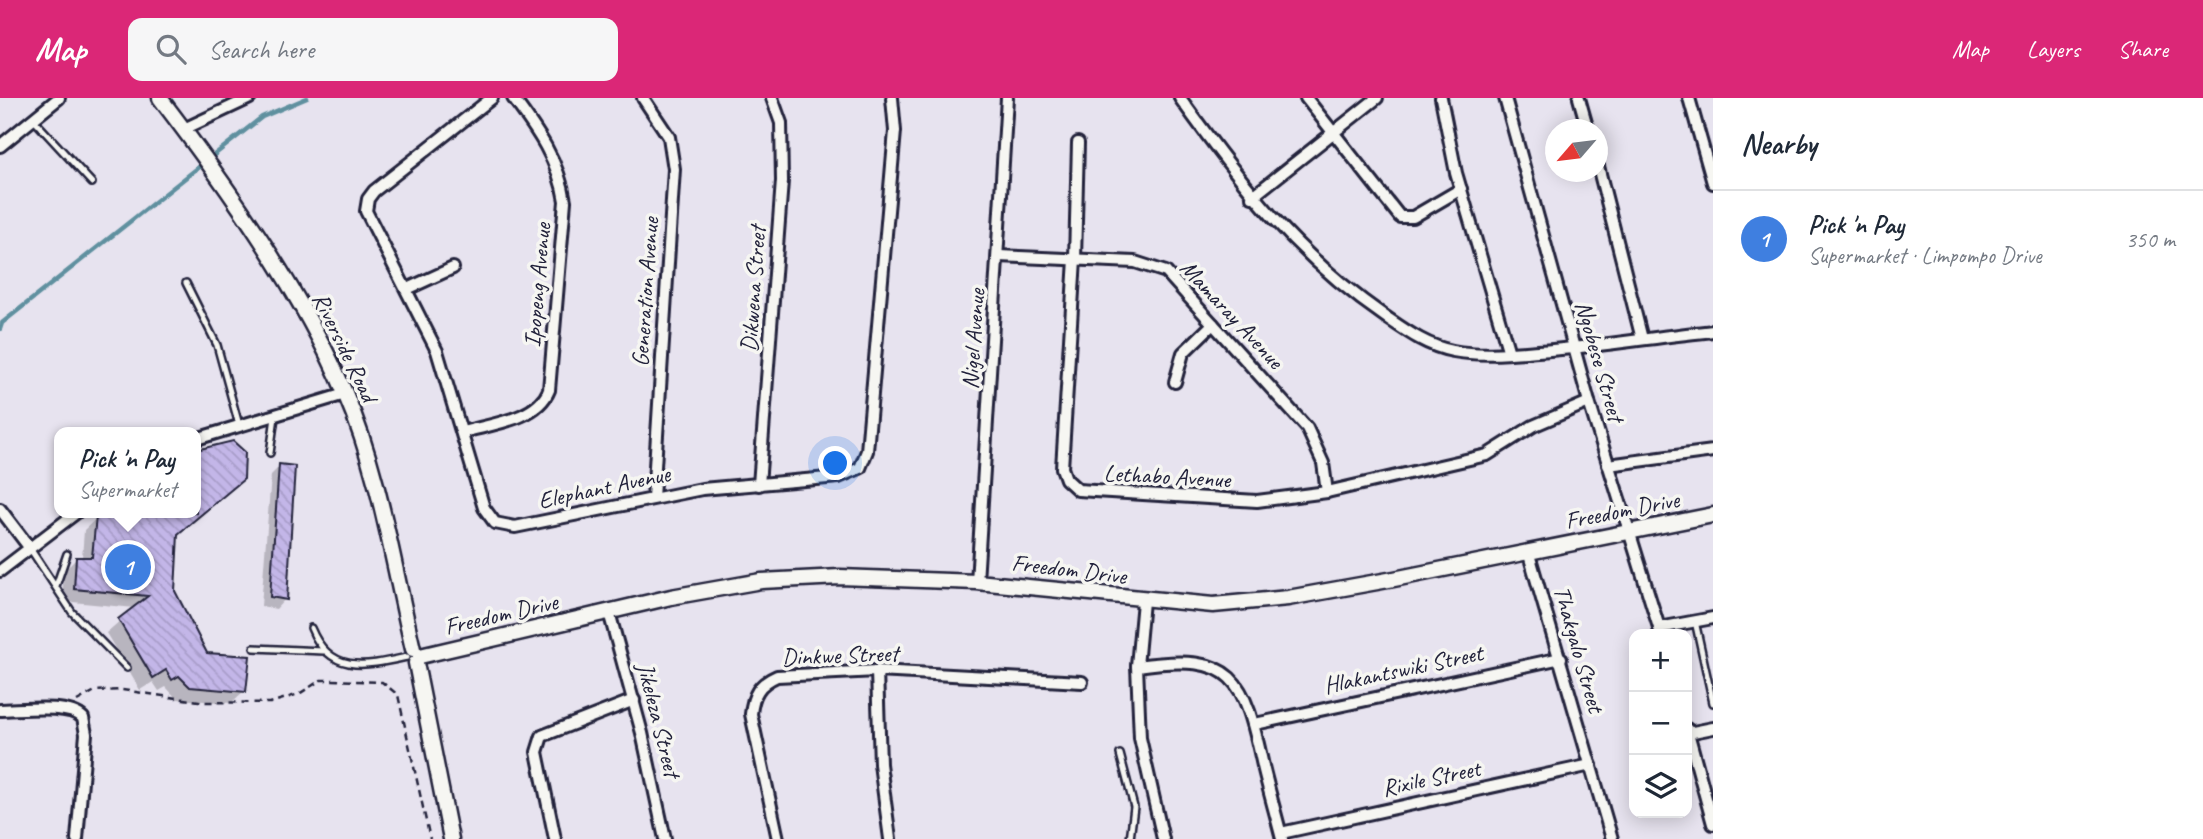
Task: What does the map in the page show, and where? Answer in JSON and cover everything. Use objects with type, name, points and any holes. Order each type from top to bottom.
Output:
[{"type":"street","points":[[0,146],[59,98]]},
{"type":"street","name":"Riverside Road","points":[[159,98],[184,129],[306,310],[345,394],[377,490],[451,839]]},
{"type":"street","points":[[184,129],[234,101],[250,98]]},
{"type":"street","name":"Elephant Avenue","points":[[492,98],[368,199],[366,211],[437,351],[484,508],[495,523],[504,526],[552,520],[702,489],[839,477],[851,473],[864,462],[881,308],[895,131],[892,98]]},
{"type":"street","name":"Ipopeng Avenue","points":[[463,432],[534,410],[545,399],[549,390],[565,201],[562,180],[551,155],[540,134],[513,98]]},
{"type":"street","name":"Generation Avenue","points":[[643,98],[669,138],[674,169],[653,498]]},
{"type":"street","name":"Dikwena Street","points":[[760,485],[782,169],[781,123],[772,98]]},
{"type":"street","name":"Nigel Avenue","points":[[978,582],[1007,98]]},
{"type":"street","points":[[1180,98],[1252,197],[1330,274],[1357,297],[1415,337],[1455,351],[1508,353],[1574,349],[1713,331]]},
{"type":"street","points":[[1306,98],[1403,219],[1413,217],[1461,189]]},
{"type":"street","points":[[1252,197],[1377,98]]},
{"type":"street","points":[[1441,98],[1461,189],[1508,353]]},
{"type":"street","name":"Ngobese Street","points":[[1505,98],[1589,402],[1659,629]]},
{"type":"street","points":[[1579,98],[1585,119]]},
{"type":"street","points":[[1689,98],[1713,183]]},
{"type":"street","name":"Lethabo Avenue","points":[[1078,144],[1075,259],[1062,468],[1072,486],[1087,493],[1257,501],[1371,485],[1488,455],[1533,426],[1589,402]]},
{"type":"street","points":[[1602,182],[1642,339]]},
{"type":"street","name":"Mamaray Avenue","points":[[999,256],[1151,265],[1179,283],[1307,428],[1323,463],[1327,492]]},
{"type":"street","points":[[407,289],[453,268]]},
{"type":"street","points":[[1175,382],[1183,353],[1213,324]]},
{"type":"street","points":[[201,437],[345,394]]},
{"type":"street","points":[[1608,465],[1713,451]]},
{"type":"street","points":[[0,509],[29,547]]},
{"type":"street","name":"Freedom Drive","points":[[414,656],[682,595],[773,579],[840,577],[978,582],[1143,601],[1213,605],[1288,598],[1713,515]]},
{"type":"street","points":[[0,570],[69,518]]},
{"type":"street","name":"Thakgalo Street","points":[[1528,551],[1612,839]]},
{"type":"street","points":[[1143,601],[1137,666],[1140,738],[1163,839]]},
{"type":"street","name":"Jikeleza Street","points":[[609,612],[634,700],[665,839]]},
{"type":"street","points":[[1667,629],[1713,618]]},
{"type":"street","name":"Hlakantswiki Street","points":[[1255,724],[1561,658]]},
{"type":"street","points":[[1137,666],[1175,661],[1211,667],[1227,676],[1244,693],[1255,724],[1281,836]]},
{"type":"street","points":[[877,671],[880,764],[890,839]]},
{"type":"street","name":"Dinkwe Street","points":[[778,839],[752,723],[752,700],[759,687],[777,676],[877,671],[1082,682]]},
{"type":"street","points":[[555,839],[537,752],[542,736],[634,700]]},
{"type":"street","points":[[0,710],[62,709],[79,713],[86,725],[77,839]]},
{"type":"street","points":[[1692,731],[1713,729]]},
{"type":"street","points":[[1692,749],[1713,824]]},
{"type":"street","name":"Rixile Street","points":[[1281,836],[1591,765]]},
{"type":"lane","points":[[33,119],[92,183]]},
{"type":"lane","points":[[186,283],[217,345],[239,425]]},
{"type":"lane","points":[[270,453],[276,414]]},
{"type":"lane","points":[[29,547],[88,631],[127,668]]},
{"type":"lane","points":[[56,586],[67,554]]},
{"type":"lane","points":[[1695,621],[1713,703]]},
{"type":"lane","points":[[311,628],[324,651]]},
{"type":"lane","points":[[254,648],[324,651],[345,663],[357,664],[414,656]]},
{"type":"lane","points":[[1120,754],[1133,807],[1130,839]]},
{"type":"path","points":[[62,709],[94,691],[122,690],[205,702],[270,703],[299,694],[321,680],[382,682],[398,695],[430,839]]},
{"type":"building","points":[[233,441],[245,452],[244,479],[201,515],[201,449]]},
{"type":"building","points":[[279,464],[295,466],[287,600],[270,597]]},
{"type":"building","points":[[96,518],[197,518],[178,534],[175,591],[207,653],[250,656],[246,692],[190,687],[179,676],[172,680],[166,670],[153,678],[118,619],[148,596],[74,589],[76,557],[92,557]]},
{"type":"waterway","points":[[0,329],[2,323],[262,117],[307,98]]},
{"type":"place","name":"Pick 'n Pay","points":[[128,567]]}]
